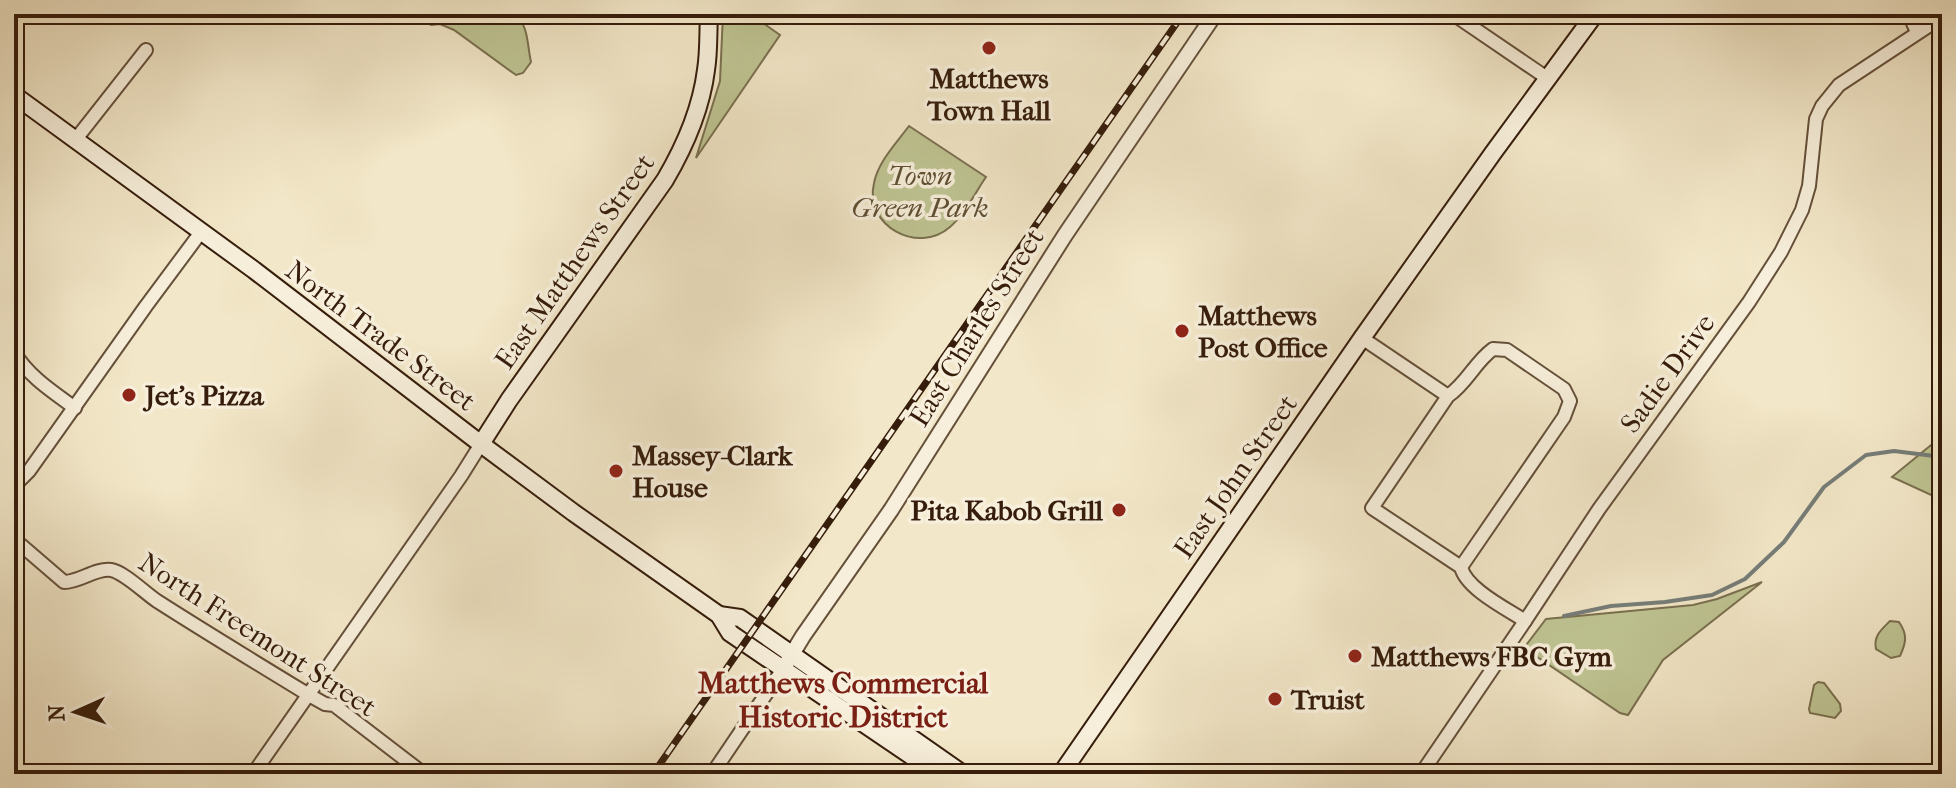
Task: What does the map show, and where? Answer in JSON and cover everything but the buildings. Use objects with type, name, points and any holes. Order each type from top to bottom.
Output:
[{"type":"main road","name":"East Matthews Street","points":[[481,444],[665,180],[689,134],[699,103],[707,66],[709,14]]},
{"type":"main road","name":"East John Street","points":[[1061,774],[1362,338],[1595,14]]},
{"type":"main road","name":"North Trade Street","points":[[14,95],[574,513],[719,615],[740,618],[788,662],[938,774]]},
{"type":"main road","name":"North Trade Street","points":[[788,662],[963,774]]},
{"type":"street","name":"East Charles Street","points":[[788,662],[891,510],[1065,235],[1215,14]]},
{"type":"street","points":[[1453,14],[1547,78]]},
{"type":"street","points":[[1909,14],[1917,32]]},
{"type":"street","name":"Sadie Drive","points":[[1421,774],[1599,509],[1749,302],[1781,252],[1802,210],[1809,186],[1816,119],[1822,106],[1839,85],[1942,17]]},
{"type":"street","points":[[76,139],[146,50]]},
{"type":"street","points":[[14,486],[29,471],[201,232]]},
{"type":"street","points":[[1362,338],[1448,396]]},
{"type":"street","points":[[1461,567],[1564,417],[1570,401],[1564,389],[1507,350],[1493,349],[1481,357],[1459,389],[1448,396],[1372,508],[1461,567],[1470,584],[1525,621]]},
{"type":"street","points":[[14,352],[40,383],[75,408]]},
{"type":"street","points":[[253,774],[481,444]]},
{"type":"street","name":"North Freemont Street","points":[[21,545],[64,582],[101,571],[119,573],[154,599],[309,695],[325,704],[334,705],[424,774]]},
{"type":"street","points":[[712,774],[788,662]]},
{"type":"green space","points":[[412,14],[515,14],[525,30],[531,62],[523,73],[516,75],[454,30],[440,24],[431,25]]},
{"type":"green space","points":[[723,14],[750,14],[780,35],[696,158],[720,81]]},
{"type":"green space","name":"Town Green Park","points":[[909,126],[986,177],[950,227],[937,235],[923,238],[896,232],[877,212],[873,198],[879,167]]},
{"type":"green space","points":[[1942,436],[1942,500],[1892,477]]},
{"type":"green space","points":[[1762,582],[1663,660],[1628,715],[1620,713],[1524,648],[1546,619],[1693,605]]},
{"type":"green space","points":[[1890,621],[1899,622],[1905,639],[1900,656],[1891,658],[1876,649],[1875,644],[1879,633]]},
{"type":"green space","points":[[1824,683],[1840,704],[1841,711],[1835,718],[1810,713],[1814,685]]},
{"type":"waterway","points":[[1564,616],[1611,606],[1712,595],[1745,579],[1784,542],[1824,487],[1866,455],[1894,451],[1942,457]]},
{"type":"railway","points":[[653,774],[1183,14]]},
{"type":"place","name":"Matthews Town Hall","points":[[989,48]]},
{"type":"place","name":"Matthews Post Office","points":[[1182,331]]},
{"type":"place","name":"Jet's Pizza","points":[[129,395]]},
{"type":"place","name":"Massey-Clark House","points":[[616,471]]},
{"type":"place","name":"Pita Kabob Grill","points":[[1119,510]]},
{"type":"place","name":"Matthews FBC Gym","points":[[1355,656]]},
{"type":"place","name":"Truist","points":[[1275,699]]},
{"type":"district","name":"Matthews Commercial Historic District","points":[[843,700]]}]
